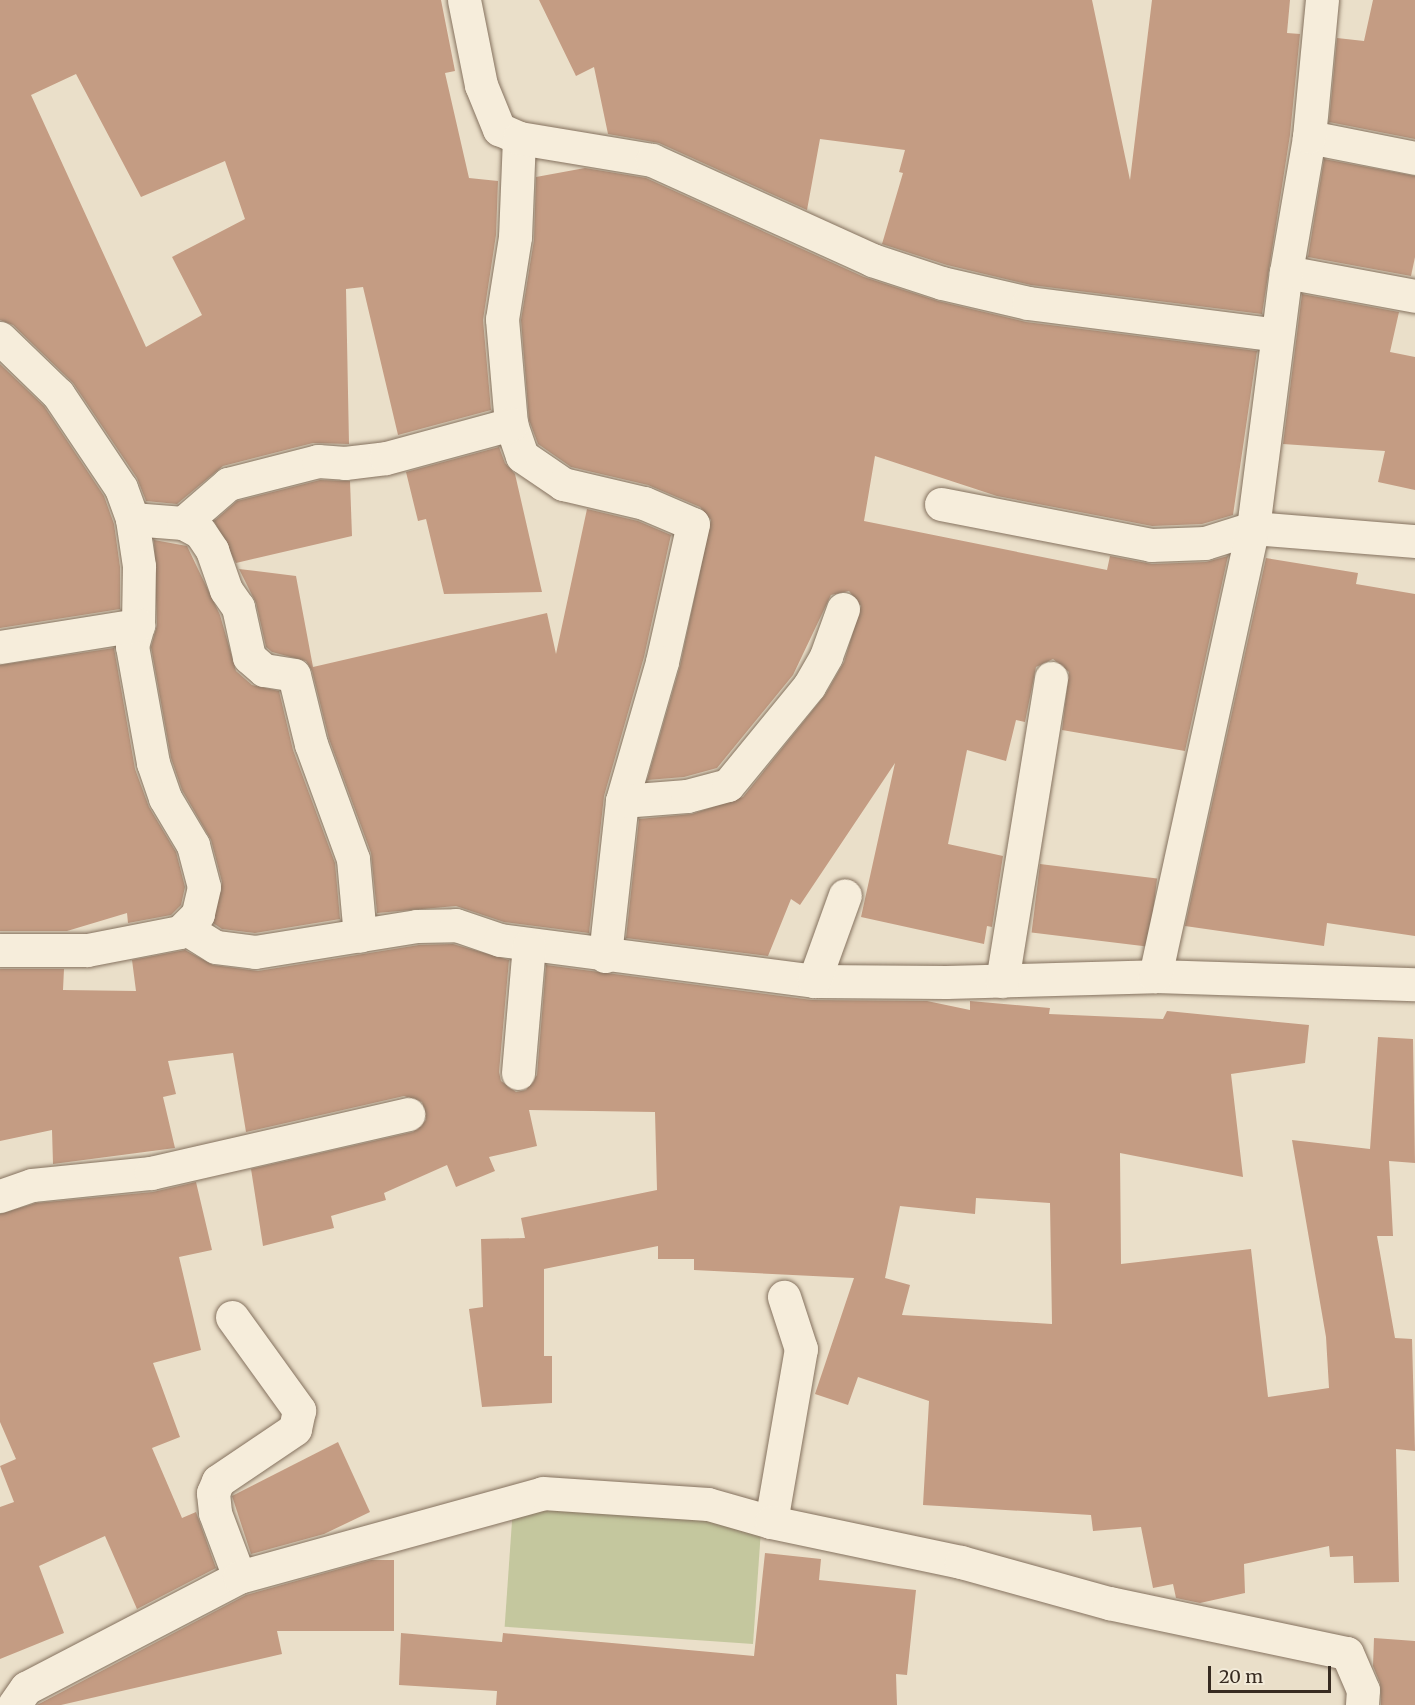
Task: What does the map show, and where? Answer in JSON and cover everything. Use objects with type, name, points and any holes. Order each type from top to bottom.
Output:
[{"type":"street","points":[[464,0],[481,85],[500,129],[519,138],[652,160],[872,260],[942,283],[1028,303],[1277,335]]},
{"type":"street","points":[[1155,976],[1253,528],[1286,272],[1309,137],[1322,0]]},
{"type":"street","points":[[1309,137],[1415,158]]},
{"type":"street","points":[[519,138],[515,237],[502,319],[512,424],[522,456],[540,471],[563,483],[665,510],[693,524],[662,662],[622,801],[605,956]]},
{"type":"street","points":[[1286,272],[1415,296]]},
{"type":"street","points":[[0,338],[58,394],[122,488],[132,519],[139,566],[138,625],[132,646],[153,764],[165,798],[193,845],[204,887],[198,914],[185,928],[142,942],[87,950],[0,950]]},
{"type":"street","points":[[183,523],[228,484],[318,460],[345,463],[386,458],[512,424]]},
{"type":"street","points":[[941,504],[1151,545],[1205,543],[1253,528],[1415,540]]},
{"type":"street","points":[[132,519],[183,523],[200,532],[212,550],[226,590],[238,607],[249,657],[264,670],[294,675],[312,744],[353,859],[360,936]]},
{"type":"street","points":[[622,801],[687,796],[728,785],[809,686],[826,656],[843,609]]},
{"type":"street","points":[[0,647],[138,625]]},
{"type":"street","points":[[1002,981],[1051,678]]},
{"type":"street","points":[[814,981],[845,895]]},
{"type":"street","points":[[185,928],[201,940],[234,952],[360,936],[417,926],[456,925],[500,940],[530,945],[814,981],[1002,981],[1155,976],[1415,984]]},
{"type":"street","points":[[518,1073],[530,945]]},
{"type":"street","points":[[0,1196],[32,1185],[152,1173],[408,1114]]},
{"type":"street","points":[[771,1522],[801,1349],[784,1297]]},
{"type":"street","points":[[232,1317],[299,1410],[295,1429],[218,1481],[213,1493],[215,1513],[239,1577]]},
{"type":"street","points":[[14,1705],[26,1688],[239,1577],[543,1493],[708,1504],[771,1522],[961,1562],[1109,1603],[1347,1653],[1363,1690],[1362,1705]]},
{"type":"green space","points":[[513,1507],[761,1524],[753,1644],[505,1627]]},
{"type":"building","points":[[0,0],[441,0],[455,71],[445,73],[469,178],[498,181],[496,235],[483,320],[491,410],[398,435],[363,287],[346,289],[349,444],[313,443],[223,466],[177,504],[146,501],[137,478],[73,383],[13,325],[0,320]],"holes":[[[76,74],[141,197],[225,161],[245,219],[172,257],[202,315],[146,347],[31,95]]]},
{"type":"building","points":[[539,0],[1092,0],[1130,180],[1152,0],[1290,0],[1287,33],[1300,34],[1290,135],[1262,314],[1031,285],[947,265],[882,244],[903,173],[899,172],[905,150],[820,139],[807,210],[659,143],[608,134],[594,67],[576,76]]},
{"type":"building","points":[[1373,0],[1415,0],[1415,139],[1329,122],[1337,38],[1364,41]]},
{"type":"building","points":[[1324,159],[1415,176],[1415,257],[1411,276],[1308,257]]},
{"type":"building","points":[[585,168],[646,178],[864,277],[938,301],[1026,322],[1257,351],[1233,515],[1202,524],[1152,526],[997,496],[875,456],[864,521],[1107,570],[1110,556],[1152,564],[1206,562],[1228,556],[1185,751],[1062,730],[1069,672],[1053,659],[1036,667],[1025,722],[1016,720],[1006,761],[967,750],[948,844],[1003,856],[992,927],[987,926],[984,944],[861,917],[895,763],[800,905],[791,899],[768,956],[626,938],[639,819],[692,814],[743,797],[825,695],[844,662],[861,606],[849,591],[831,595],[793,675],[717,768],[684,777],[647,780],[680,666],[711,520],[700,507],[648,485],[571,467],[538,444],[529,420],[521,320],[534,240],[536,177]]},
{"type":"building","points":[[1302,294],[1399,312],[1390,352],[1415,357],[1415,490],[1378,482],[1385,451],[1283,444]]},
{"type":"building","points":[[0,364],[44,406],[104,496],[114,524],[120,567],[120,609],[0,628]]},
{"type":"building","points":[[499,447],[505,463],[515,474],[542,592],[444,594],[426,519],[418,521],[406,472]]},
{"type":"building","points":[[320,480],[350,481],[352,536],[236,563],[214,521],[237,501]]},
{"type":"building","points":[[587,509],[638,521],[671,535],[644,657],[604,796],[589,933],[504,922],[456,906],[377,913],[371,853],[329,739],[312,671],[306,661],[272,652],[266,647],[256,603],[239,569],[296,576],[313,667],[547,613],[556,654]]},
{"type":"building","points":[[154,540],[187,546],[220,615],[236,671],[252,685],[279,691],[293,750],[335,863],[340,919],[255,933],[222,929],[213,923],[222,882],[211,840],[182,790],[171,758],[151,647],[157,625]]},
{"type":"building","points":[[1266,558],[1358,573],[1356,584],[1415,594],[1415,936],[1327,923],[1324,946],[1185,926]]},
{"type":"building","points":[[114,648],[135,769],[149,807],[176,852],[185,887],[181,905],[171,915],[128,923],[127,913],[67,931],[0,931],[0,665]]},
{"type":"building","points":[[1040,864],[1157,878],[1149,947],[1032,932]]},
{"type":"building","points":[[453,944],[509,960],[499,1072],[501,1081],[516,1092],[526,1090],[537,1075],[546,965],[812,1000],[927,1001],[970,1010],[970,1001],[1050,1008],[1049,1014],[1163,1019],[1167,1011],[1309,1025],[1305,1063],[1231,1074],[1243,1177],[1120,1153],[1121,1264],[1251,1249],[1268,1397],[1329,1388],[1326,1337],[1292,1140],[1370,1149],[1378,1037],[1413,1039],[1415,1163],[1389,1161],[1393,1236],[1377,1236],[1395,1338],[1412,1339],[1415,1451],[1396,1449],[1399,1582],[1354,1583],[1353,1556],[1330,1557],[1329,1546],[1244,1564],[1245,1593],[1200,1603],[1176,1598],[1173,1584],[1153,1588],[1141,1527],[1093,1531],[1091,1515],[923,1505],[929,1401],[858,1377],[848,1405],[815,1394],[854,1278],[694,1270],[694,1259],[658,1259],[658,1246],[544,1269],[544,1356],[552,1356],[552,1403],[482,1407],[469,1309],[483,1307],[481,1239],[525,1238],[521,1218],[657,1190],[655,1112],[529,1110],[537,1146],[489,1157],[495,1171],[456,1187],[447,1165],[384,1193],[386,1200],[331,1216],[334,1228],[263,1246],[251,1169],[413,1132],[426,1120],[422,1102],[404,1096],[246,1132],[233,1053],[168,1061],[176,1094],[163,1097],[175,1148],[53,1164],[52,1130],[0,1141],[0,969],[64,969],[63,990],[136,991],[132,960],[185,950],[213,965],[258,971],[419,945]],"holes":[[[976,1198],[1050,1203],[1052,1324],[902,1315],[910,1285],[885,1278],[900,1206],[975,1214]]]},
{"type":"building","points":[[196,1182],[212,1250],[179,1257],[201,1350],[153,1363],[180,1437],[152,1448],[182,1518],[196,1512],[216,1568],[137,1609],[105,1536],[39,1566],[64,1633],[0,1659],[0,1507],[14,1502],[0,1466],[16,1459],[0,1422],[0,1214],[36,1203],[153,1192]]},
{"type":"building","points":[[338,1442],[370,1512],[324,1534],[251,1554],[232,1496]]},
{"type":"building","points":[[765,1553],[821,1559],[819,1580],[916,1590],[907,1675],[896,1674],[897,1705],[496,1705],[497,1691],[399,1685],[401,1633],[502,1642],[503,1633],[754,1656]]},
{"type":"building","points":[[371,1560],[394,1560],[394,1631],[277,1631],[282,1654],[61,1705],[37,1705],[246,1595]]},
{"type":"building","points":[[1374,1638],[1415,1641],[1415,1705],[1381,1705],[1380,1683],[1373,1666]]}]
